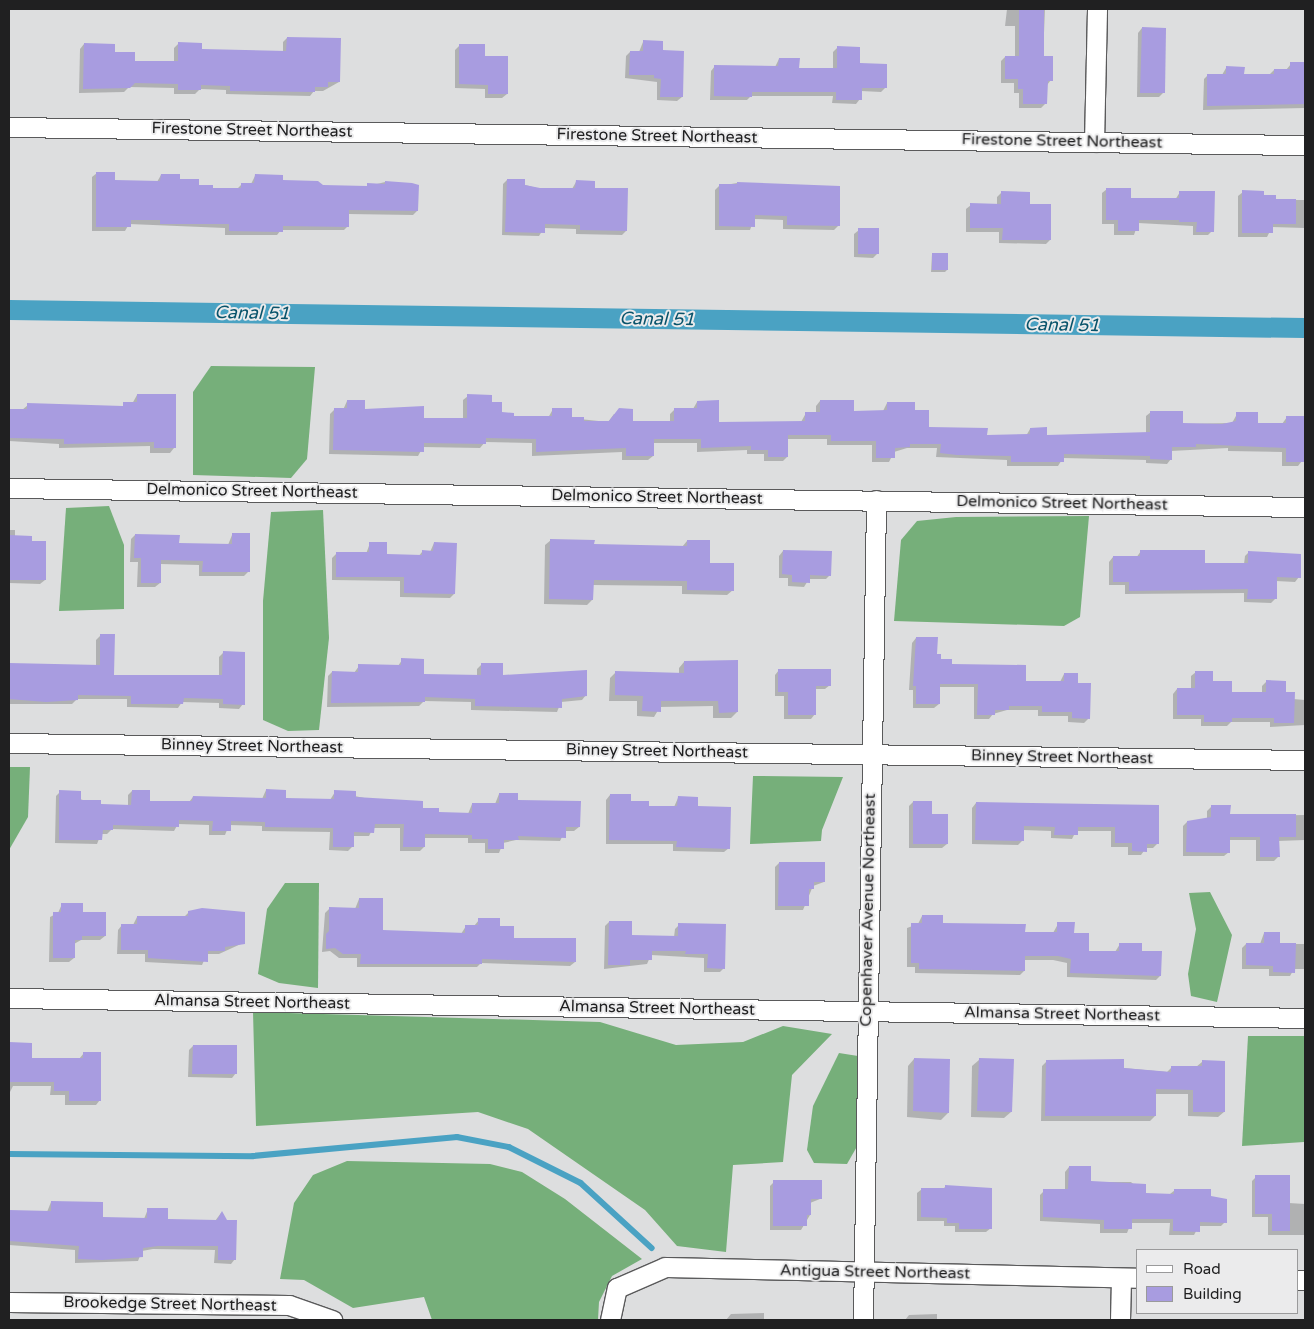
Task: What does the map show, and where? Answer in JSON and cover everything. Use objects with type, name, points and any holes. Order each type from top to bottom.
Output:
[{"type":"street","points":[[1094,142],[1097,9]]},
{"type":"street","name":"Firestone Street Northeast","points":[[9,127],[1305,145]]},
{"type":"street","name":"Delmonico Street Northeast","points":[[9,488],[1305,507]]},
{"type":"street","name":"Copenhaver Avenue Northeast","points":[[863,1320],[866,1011],[876,500]]},
{"type":"street","name":"Binney Street Northeast","points":[[9,743],[1305,760]]},
{"type":"street","name":"Almansa Street Northeast","points":[[9,998],[1305,1018]]},
{"type":"street","name":"Antigua Street Northeast","points":[[610,1320],[617,1288],[665,1267],[1129,1278]]},
{"type":"street","points":[[1120,1320],[1129,1278]]},
{"type":"street","name":"Brookedge Street Northeast","points":[[9,1302],[96,1312],[289,1305],[331,1319]]},
{"type":"green space","points":[[211,366],[315,367],[307,459],[291,478],[193,475],[193,392]]},
{"type":"green space","points":[[109,506],[124,545],[124,609],[59,611],[66,508]]},
{"type":"green space","points":[[323,510],[329,638],[319,730],[288,731],[263,720],[263,601],[271,512]]},
{"type":"green space","points":[[1089,516],[1080,617],[1064,626],[894,621],[901,540],[917,521],[956,517]]},
{"type":"green space","points":[[9,767],[30,767],[28,817],[9,850]]},
{"type":"green space","points":[[753,776],[843,777],[822,830],[821,841],[750,844]]},
{"type":"green space","points":[[285,883],[319,883],[318,988],[279,983],[258,974],[267,909]]},
{"type":"green space","points":[[1210,892],[1232,935],[1217,1002],[1191,996],[1188,974],[1196,929],[1189,893]]},
{"type":"green space","points":[[253,1012],[600,1022],[676,1045],[743,1042],[783,1026],[832,1034],[792,1075],[783,1162],[733,1165],[726,1252],[677,1246],[645,1210],[528,1129],[478,1112],[256,1126]]},
{"type":"green space","points":[[1248,1036],[1305,1036],[1304,1142],[1242,1146]]},
{"type":"green space","points":[[839,1053],[858,1056],[859,1143],[847,1164],[814,1163],[807,1150],[813,1106]]},
{"type":"green space","points":[[347,1161],[490,1164],[522,1172],[565,1199],[642,1259],[612,1276],[599,1302],[598,1320],[432,1320],[424,1297],[353,1308],[304,1280],[280,1279],[294,1203],[313,1175]]},
{"type":"building","points":[[1019,9],[1044,9],[1044,56],[1053,56],[1053,81],[1048,81],[1047,104],[1023,104],[1023,89],[1018,89],[1018,79],[1005,79],[1005,56],[1019,56]]},
{"type":"building","points":[[1142,27],[1166,28],[1165,93],[1140,93]]},
{"type":"building","points":[[287,37],[341,38],[340,82],[328,82],[328,87],[315,87],[315,92],[230,91],[230,86],[201,85],[201,90],[178,90],[178,84],[135,83],[130,88],[83,89],[84,43],[115,44],[115,52],[135,52],[135,61],[178,61],[178,42],[202,43],[202,49],[286,51]]},
{"type":"building","points":[[643,40],[663,41],[663,50],[684,51],[683,97],[660,97],[661,79],[654,78],[654,75],[629,75],[630,51],[643,51]]},
{"type":"building","points":[[459,44],[485,44],[485,56],[508,56],[508,94],[488,94],[488,85],[459,84]]},
{"type":"building","points":[[837,46],[860,47],[860,63],[887,64],[887,88],[862,88],[862,100],[836,100],[836,92],[752,92],[752,97],[714,96],[714,65],[778,66],[779,58],[800,58],[799,68],[837,68]]},
{"type":"building","points":[[1290,62],[1305,62],[1305,104],[1207,106],[1207,74],[1226,74],[1226,66],[1245,67],[1244,74],[1274,74],[1274,69],[1290,69]]},
{"type":"building","points":[[96,172],[115,172],[115,180],[160,181],[161,174],[180,174],[180,179],[199,179],[199,185],[213,185],[213,188],[241,188],[241,183],[254,183],[255,174],[283,175],[283,180],[318,181],[323,185],[367,186],[367,183],[385,184],[385,181],[412,183],[419,185],[418,211],[349,210],[349,227],[283,226],[283,232],[229,231],[229,224],[160,224],[160,220],[131,220],[131,227],[96,227]]},
{"type":"building","points":[[507,179],[525,179],[525,185],[540,188],[575,188],[576,180],[595,181],[595,188],[628,188],[627,231],[580,230],[580,225],[545,224],[545,233],[505,232]]},
{"type":"building","points":[[737,182],[840,186],[840,226],[787,225],[787,216],[755,215],[755,227],[719,226],[719,184],[737,184]]},
{"type":"building","points":[[1106,188],[1131,188],[1131,198],[1179,198],[1179,191],[1215,191],[1214,232],[1196,232],[1197,222],[1179,222],[1179,220],[1139,220],[1139,231],[1118,231],[1118,220],[1106,220]]},
{"type":"building","points":[[1242,190],[1264,191],[1264,195],[1276,195],[1276,199],[1296,199],[1296,224],[1273,224],[1273,233],[1242,233]]},
{"type":"building","points":[[1001,191],[1030,192],[1030,204],[1051,204],[1051,240],[1002,240],[1003,228],[970,228],[970,203],[1001,204]]},
{"type":"building","points":[[858,228],[879,228],[879,254],[858,254]]},
{"type":"building","points":[[932,253],[948,253],[948,270],[932,270]]},
{"type":"building","points":[[137,394],[176,394],[176,448],[154,448],[154,442],[64,444],[64,439],[9,438],[9,409],[27,409],[27,403],[123,406],[123,402],[137,402]]},
{"type":"building","points":[[467,394],[492,395],[492,402],[502,402],[502,412],[514,413],[514,416],[552,416],[552,408],[572,408],[572,417],[584,417],[584,421],[609,421],[619,408],[633,409],[633,421],[674,421],[674,408],[697,408],[697,401],[719,400],[719,422],[805,421],[805,412],[820,412],[820,400],[854,400],[854,411],[887,410],[887,402],[915,402],[915,410],[929,410],[929,427],[988,428],[987,435],[1030,434],[1030,428],[1047,427],[1047,435],[1150,432],[1150,411],[1183,411],[1183,423],[1222,424],[1236,421],[1236,412],[1258,412],[1258,423],[1286,423],[1286,416],[1305,416],[1305,453],[1304,462],[1286,462],[1286,448],[1196,444],[1196,447],[1172,447],[1172,460],[1150,459],[1150,456],[1064,454],[1064,462],[1011,462],[1011,456],[940,453],[941,444],[910,444],[910,447],[895,448],[895,458],[876,458],[876,441],[831,441],[831,435],[788,435],[788,457],[768,457],[768,450],[751,450],[751,446],[701,448],[701,439],[654,439],[654,456],[626,456],[626,448],[536,452],[536,439],[486,438],[486,444],[424,443],[424,452],[333,450],[334,408],[347,408],[347,400],[365,400],[365,409],[424,406],[424,418],[467,418]]},
{"type":"building","points":[[232,533],[250,533],[250,572],[202,572],[203,561],[161,560],[161,583],[141,583],[141,558],[134,558],[135,534],[180,535],[179,543],[232,544]]},
{"type":"building","points":[[9,535],[32,536],[32,541],[46,541],[46,580],[9,580]]},
{"type":"building","points":[[550,539],[595,540],[594,544],[687,546],[687,540],[710,540],[710,563],[734,563],[734,591],[687,590],[687,581],[594,580],[593,600],[549,599]]},
{"type":"building","points":[[369,542],[387,542],[387,554],[422,555],[422,550],[433,551],[434,542],[457,543],[455,594],[404,593],[404,577],[336,577],[336,552],[369,552]]},
{"type":"building","points":[[783,550],[832,551],[831,576],[810,575],[810,583],[792,582],[792,575],[782,574]]},
{"type":"building","points":[[1140,550],[1205,550],[1205,563],[1248,563],[1248,551],[1301,554],[1301,578],[1277,577],[1277,599],[1247,599],[1248,589],[1129,591],[1129,582],[1113,582],[1113,556],[1140,556]]},
{"type":"building","points":[[100,634],[115,634],[114,675],[222,675],[223,651],[245,652],[245,705],[223,704],[223,699],[184,698],[183,704],[131,704],[131,696],[78,695],[78,700],[46,702],[9,699],[9,663],[100,665]]},
{"type":"building","points":[[916,637],[938,637],[937,654],[941,654],[941,659],[952,659],[952,664],[1026,665],[1026,681],[1064,681],[1064,673],[1078,673],[1078,683],[1091,683],[1090,719],[1072,718],[1072,712],[1042,712],[1042,706],[1009,706],[1009,710],[995,710],[995,715],[977,715],[978,684],[940,684],[940,704],[916,704],[916,686],[913,686]]},
{"type":"building","points":[[401,658],[424,659],[424,674],[481,675],[481,663],[503,663],[503,675],[587,670],[587,696],[562,699],[562,708],[475,706],[475,699],[425,697],[425,702],[331,703],[332,671],[358,672],[358,664],[401,665]]},
{"type":"building","points":[[738,660],[738,712],[719,713],[718,701],[661,701],[661,712],[642,711],[643,696],[615,695],[615,671],[684,673],[684,661]]},
{"type":"building","points":[[778,669],[831,669],[831,686],[816,686],[816,715],[788,715],[788,692],[778,692]]},
{"type":"building","points":[[1195,671],[1213,671],[1213,681],[1232,681],[1232,692],[1266,692],[1266,680],[1286,681],[1286,692],[1295,692],[1294,723],[1274,723],[1274,718],[1232,718],[1232,722],[1204,722],[1204,715],[1177,715],[1177,688],[1195,688]]},
{"type":"building","points":[[266,789],[286,790],[286,798],[334,799],[334,790],[356,791],[356,797],[423,801],[423,808],[439,808],[439,812],[472,813],[472,803],[499,803],[499,793],[518,793],[518,800],[581,801],[580,827],[566,827],[566,838],[518,836],[519,840],[504,840],[504,849],[488,849],[488,839],[472,839],[472,835],[425,834],[425,847],[403,847],[404,824],[375,824],[374,833],[354,832],[354,847],[333,847],[333,828],[265,827],[265,822],[231,821],[231,831],[212,831],[213,821],[179,820],[179,827],[113,825],[113,830],[103,830],[102,840],[59,840],[59,790],[81,791],[81,800],[101,800],[101,804],[131,805],[132,790],[150,790],[150,801],[192,801],[193,796],[266,798]]},
{"type":"building","points":[[610,794],[631,794],[631,801],[649,801],[649,806],[677,806],[678,796],[698,797],[698,806],[731,807],[730,849],[676,847],[677,841],[609,840]]},
{"type":"building","points":[[913,801],[932,801],[932,814],[948,814],[948,844],[913,844]]},
{"type":"building","points":[[976,802],[1159,805],[1159,844],[1147,844],[1147,852],[1132,851],[1132,843],[1115,843],[1115,827],[1078,827],[1078,835],[1054,835],[1055,827],[1024,826],[1024,841],[975,840]]},
{"type":"building","points":[[1211,805],[1231,805],[1230,814],[1296,814],[1296,837],[1279,837],[1280,857],[1260,857],[1260,837],[1230,837],[1230,853],[1186,852],[1187,821],[1211,817]]},
{"type":"building","points":[[779,862],[825,862],[825,882],[814,882],[814,889],[809,889],[809,906],[778,906]]},
{"type":"building","points":[[359,898],[383,898],[383,930],[465,933],[465,925],[478,925],[478,918],[500,918],[500,926],[514,926],[514,938],[576,938],[576,962],[482,959],[482,964],[360,964],[361,954],[343,954],[335,948],[326,949],[326,934],[329,931],[329,907],[359,908]]},
{"type":"building","points":[[61,903],[83,903],[83,912],[106,912],[106,936],[82,936],[82,940],[75,940],[75,958],[53,958],[53,912],[61,912]]},
{"type":"building","points":[[202,908],[245,912],[245,944],[225,947],[225,951],[208,951],[208,962],[148,958],[148,950],[121,950],[121,924],[137,924],[137,916],[188,916],[188,911]]},
{"type":"building","points":[[922,915],[943,915],[943,923],[1026,924],[1025,932],[1057,932],[1057,922],[1075,922],[1074,933],[1089,933],[1089,951],[1119,951],[1119,943],[1142,943],[1142,951],[1162,951],[1161,976],[1070,973],[1071,959],[1058,956],[1025,956],[1025,971],[919,969],[919,963],[911,963],[911,923],[922,923]]},
{"type":"building","points":[[609,921],[632,921],[632,935],[678,936],[678,923],[726,924],[725,969],[707,968],[708,954],[685,954],[686,951],[652,951],[652,960],[630,960],[630,965],[608,965]]},
{"type":"building","points":[[1264,932],[1280,932],[1280,943],[1296,943],[1295,973],[1273,972],[1273,966],[1246,965],[1246,943],[1264,943]]},
{"type":"building","points":[[9,1042],[32,1043],[32,1058],[83,1058],[83,1052],[101,1052],[101,1101],[69,1101],[69,1091],[54,1091],[54,1082],[9,1082]]},
{"type":"building","points":[[193,1045],[237,1045],[237,1074],[192,1074]]},
{"type":"building","points":[[914,1058],[950,1059],[949,1113],[913,1111]]},
{"type":"building","points":[[979,1058],[1014,1059],[1012,1112],[977,1111]]},
{"type":"building","points":[[1124,1059],[1124,1068],[1171,1072],[1171,1066],[1202,1066],[1202,1060],[1225,1061],[1225,1112],[1193,1112],[1193,1090],[1156,1089],[1156,1116],[1045,1116],[1046,1060]]},
{"type":"building","points":[[1069,1166],[1091,1166],[1091,1181],[1146,1184],[1146,1193],[1174,1194],[1174,1189],[1211,1189],[1211,1196],[1227,1199],[1227,1223],[1200,1222],[1200,1232],[1173,1231],[1173,1219],[1132,1219],[1132,1229],[1104,1229],[1104,1220],[1043,1217],[1043,1189],[1068,1189]]},
{"type":"building","points":[[1255,1175],[1290,1175],[1290,1231],[1272,1231],[1272,1214],[1255,1214]]},
{"type":"building","points":[[773,1180],[822,1180],[822,1199],[811,1199],[811,1215],[807,1215],[807,1226],[773,1226]]},
{"type":"building","points":[[945,1185],[992,1188],[992,1229],[959,1229],[959,1223],[947,1223],[947,1218],[921,1217],[921,1188],[945,1188]]},
{"type":"building","points":[[51,1201],[103,1202],[103,1217],[147,1218],[147,1208],[168,1208],[168,1219],[217,1220],[222,1211],[227,1220],[237,1220],[236,1260],[218,1260],[218,1246],[158,1246],[143,1248],[143,1257],[102,1260],[78,1259],[79,1246],[9,1241],[9,1210],[51,1211]]},
{"type":"waterway","name":"Canal 51","points":[[9,310],[1305,328]]},
{"type":"waterway","points":[[9,1154],[253,1156],[457,1137],[509,1147],[581,1183],[652,1248]]}]
